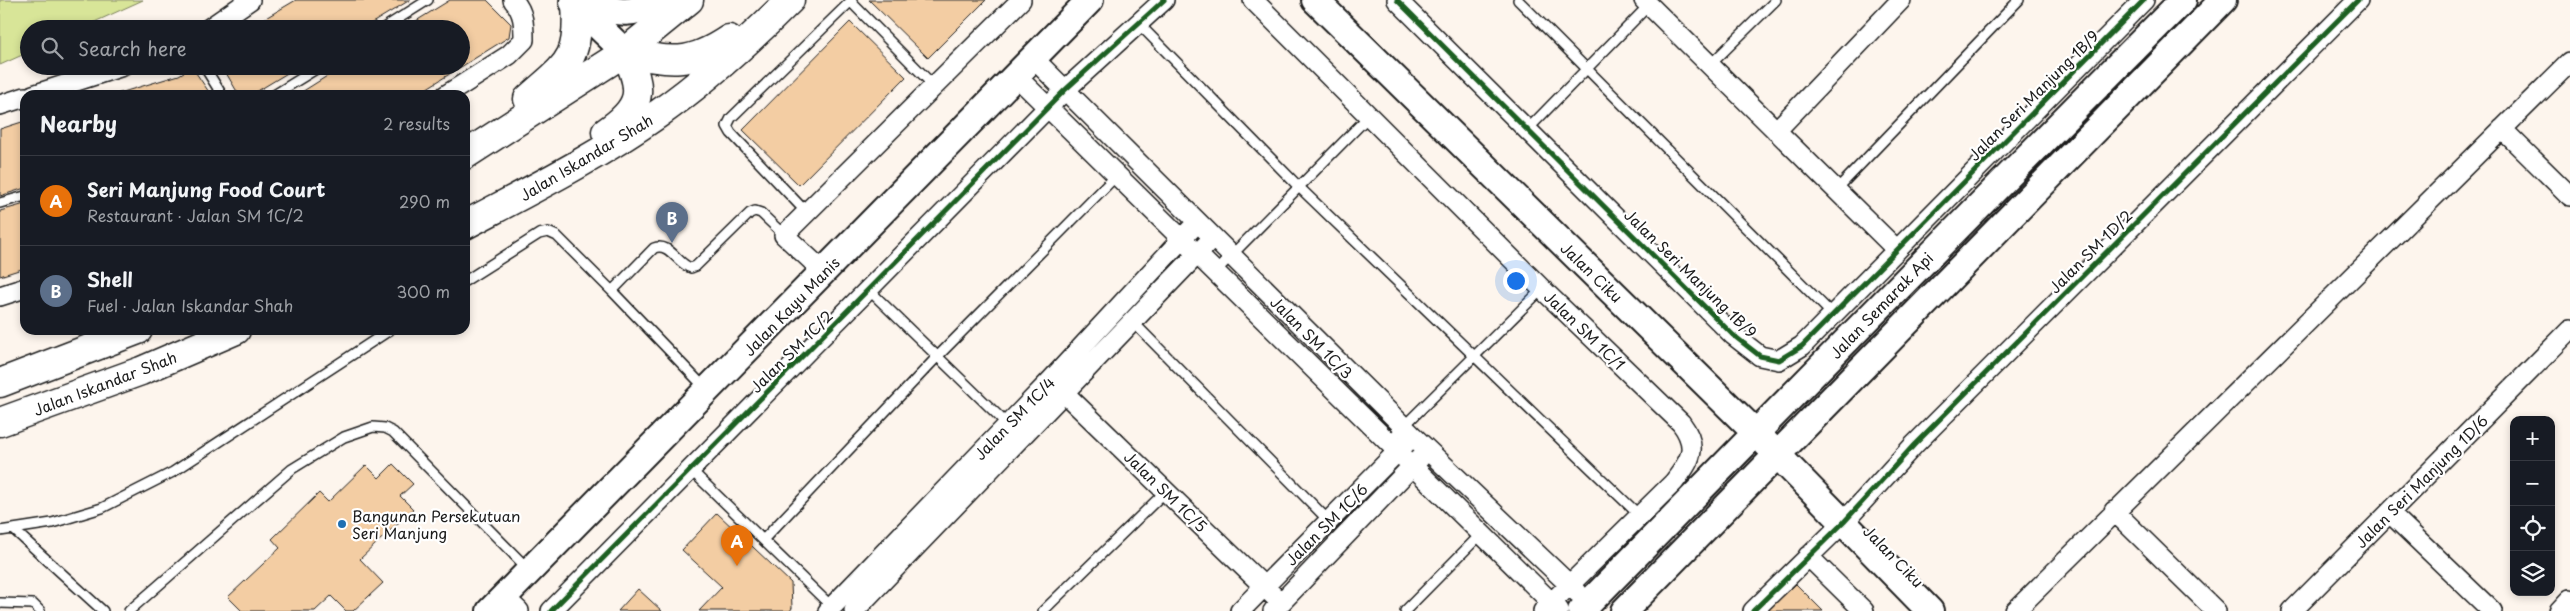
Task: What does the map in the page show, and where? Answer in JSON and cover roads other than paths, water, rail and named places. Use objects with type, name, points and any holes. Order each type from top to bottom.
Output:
[{"type":"main road","points":[[470,151],[625,52],[689,0]]},
{"type":"main road","points":[[625,52],[662,60],[700,57],[742,31],[780,0]]},
{"type":"main road","name":"Jalan Iskandar Shah","points":[[470,221],[579,165],[659,113],[718,65],[790,0]]},
{"type":"main road","points":[[470,150],[566,64],[574,52],[580,1]]},
{"type":"main road","points":[[470,221],[625,119],[635,103],[637,76],[625,52]]},
{"type":"main road","points":[[0,383],[125,335]]},
{"type":"main road","name":"Jalan Iskandar Shah","points":[[0,422],[141,371],[224,335]]},
{"type":"street","points":[[221,20],[250,0]]},
{"type":"street","points":[[454,90],[510,55],[524,40],[525,22],[518,5],[513,0]]},
{"type":"street","points":[[580,1],[621,12],[637,12],[666,0]]},
{"type":"street","points":[[824,272],[784,234],[1021,0]]},
{"type":"street","name":"Jalan Kayu Manis","points":[[504,606],[530,571],[1090,0]]},
{"type":"street","points":[[1065,90],[1164,0]]},
{"type":"street","name":"Jalan SM 1C/1","points":[[1253,0],[1542,289],[1682,423],[1690,434],[1692,449],[1688,463],[1674,482],[1569,586],[1552,608]]},
{"type":"street","name":"Jalan Ciku","points":[[1315,0],[1757,434],[1930,611]]},
{"type":"street","name":"Jalan Seri Manjung 1B/9","points":[[1397,0],[1733,335],[1760,356],[1779,360],[1802,346],[2144,0]]},
{"type":"street","points":[[1776,131],[1901,0]]},
{"type":"street","name":"Jalan Semarak Api","points":[[1624,611],[2223,0]]},
{"type":"street","name":"Jalan SM 1D/2","points":[[1753,611],[1844,522],[1921,438],[2358,0]]},
{"type":"street","points":[[580,1],[625,52]]},
{"type":"street","points":[[2181,1],[2200,23]]},
{"type":"street","name":"Jalan Semarak Api","points":[[1589,608],[1943,240],[2181,1]]},
{"type":"street","points":[[1649,2],[1897,250]]},
{"type":"street","points":[[2015,611],[2570,62]]},
{"type":"street","name":"Jalan SM 1C/3","points":[[1024,67],[1065,90],[1212,239],[1408,432],[1569,586],[1589,608]]},
{"type":"street","name":"Jalan SM 1C/3","points":[[1024,67],[1049,108],[1481,534],[1552,608]]},
{"type":"street","points":[[49,90],[95,75]]},
{"type":"street","name":"Jalan SM 1C/2","points":[[551,611],[1065,90]]},
{"type":"street","points":[[0,105],[20,99]]},
{"type":"street","points":[[2502,129],[2570,196]]},
{"type":"street","name":"Jalan SM 1C/4","points":[[832,610],[1051,380],[1197,223]]},
{"type":"street","name":"Jalan SM 1C/4","points":[[854,611],[1065,394],[1212,239]]},
{"type":"street","points":[[0,296],[20,290]]},
{"type":"street","name":"Jalan Seri Manjung 1D/6","points":[[2292,611],[2570,330]]},
{"type":"street","name":"Jalan SM 1C/5","points":[[1051,380],[1264,587],[1277,607]]},
{"type":"street","name":"Jalan SM 1C/6","points":[[1240,611],[1329,521],[1408,432]]},
{"type":"street","name":"Jalan SM 1C/6","points":[[1277,607],[1428,450]]},
{"type":"street","points":[[2114,511],[2216,611]]},
{"type":"street","points":[[2390,513],[2492,611]]},
{"type":"street","points":[[1808,556],[1864,611]]},
{"type":"street","points":[[2559,611],[2570,599]]},
{"type":"lane","points":[[396,20],[428,0]]},
{"type":"lane","points":[[1518,0],[1833,315]]},
{"type":"lane","points":[[1710,65],[1776,0]]},
{"type":"lane","points":[[1836,190],[2018,0]]},
{"type":"lane","points":[[806,212],[731,133],[727,126],[730,118],[852,1],[934,86]]},
{"type":"lane","points":[[1528,130],[1649,2]]},
{"type":"lane","points":[[1138,23],[1299,187],[1640,516]]},
{"type":"lane","points":[[210,75],[219,90]]},
{"type":"lane","points":[[282,90],[306,75]]},
{"type":"lane","points":[[1216,271],[1368,117]]},
{"type":"lane","points":[[763,540],[937,357],[1118,175]]},
{"type":"lane","points":[[0,203],[20,197]]},
{"type":"lane","points":[[612,291],[654,248],[659,246],[665,247],[686,267],[696,266],[756,211],[761,213],[784,234]]},
{"type":"lane","points":[[470,278],[538,234],[548,232],[557,236],[708,391]]},
{"type":"lane","points":[[1408,432],[1474,357],[1542,289]]},
{"type":"lane","points":[[869,290],[1008,425]]},
{"type":"lane","points":[[1133,322],[1329,521]]},
{"type":"lane","points":[[0,530],[52,523],[102,508],[173,472],[382,335]]},
{"type":"lane","points":[[129,611],[292,469],[344,437],[373,427],[384,428],[393,432],[530,571]]},
{"type":"lane","points":[[691,470],[832,610]]},
{"type":"lane","points":[[1043,611],[1166,491]]},
{"type":"lane","points":[[13,529],[103,611]]},
{"type":"lane","points":[[1405,611],[1481,534]]},
{"type":"lane","points":[[0,603],[33,604],[40,611]]},
{"type":"place","name":"Shell","points":[[672,243]]},
{"type":"place","name":"Bangunan Persekutuan Seri Manjung","points":[[342,524]]},
{"type":"place","name":"Seri Manjung Food Court","points":[[737,566]]}]
